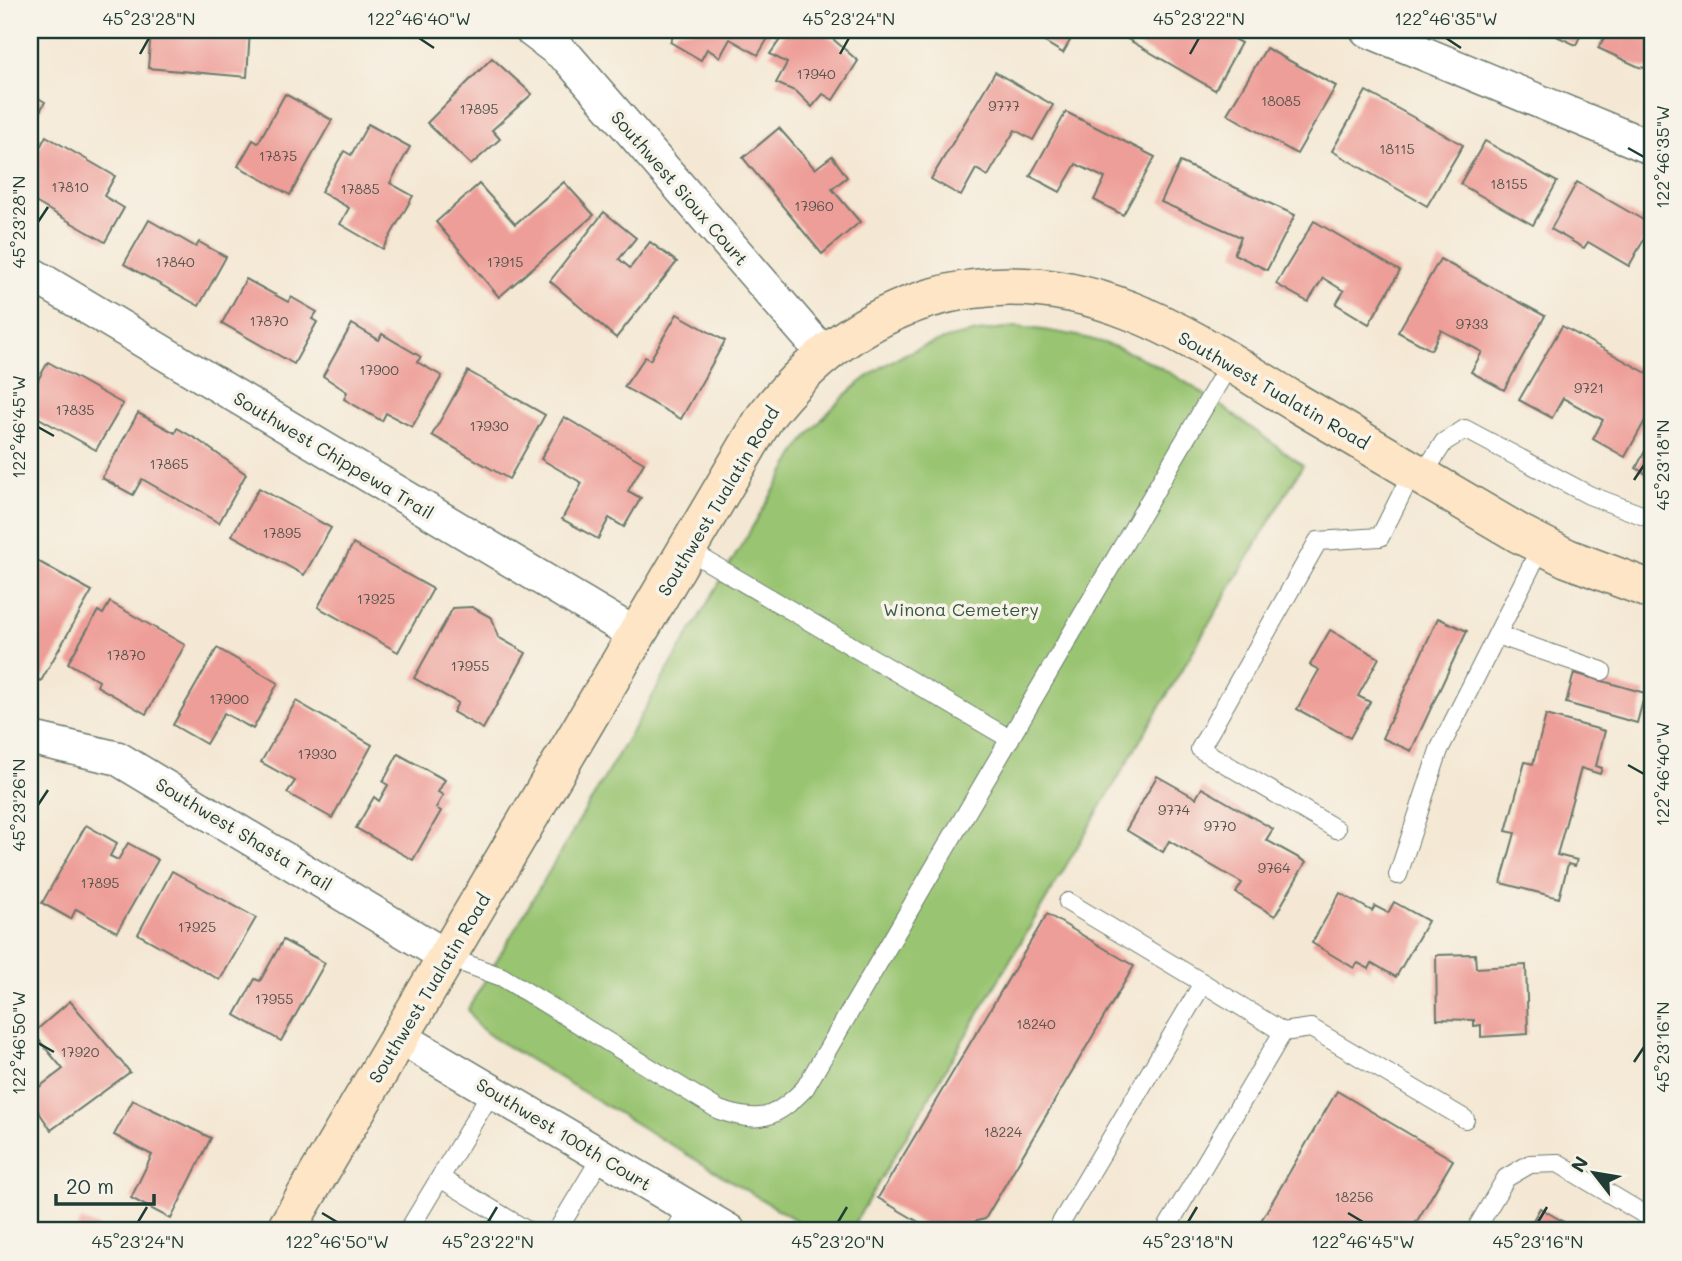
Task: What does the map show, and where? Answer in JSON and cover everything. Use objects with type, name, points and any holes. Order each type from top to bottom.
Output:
[{"type":"main road","name":"Southwest Tualatin Road","points":[[285,1231],[765,417],[802,372],[823,354],[873,321],[908,306],[958,292],[1009,287],[1074,292],[1101,300],[1177,332],[1542,545],[1652,590]]},
{"type":"street","name":"Southwest Sioux Court","points":[[531,30],[568,58],[823,354]]},
{"type":"street","points":[[1367,30],[1652,148]]},
{"type":"street","name":"Southwest Chippewa Trail","points":[[30,273],[638,636]]},
{"type":"street","name":"Southwest Shasta Trail","points":[[30,738],[117,758],[447,957]]},
{"type":"street","name":"Southwest 100th Court","points":[[400,1037],[602,1156],[682,1219],[729,1231]]},
{"type":"lane","points":[[447,957],[502,977],[719,1110],[739,1117],[764,1119],[785,1109],[805,1088],[1230,363]]},
{"type":"lane","points":[[1336,829],[1200,750],[1318,541],[1380,537],[1418,474],[1444,442],[1465,429],[1589,495],[1652,519]]},
{"type":"lane","points":[[1398,875],[1439,750],[1542,545]]},
{"type":"lane","points":[[688,550],[1010,739]]},
{"type":"lane","points":[[1497,635],[1602,671]]},
{"type":"lane","points":[[1068,902],[1283,1032],[1311,1028],[1465,1119]]},
{"type":"lane","points":[[1056,1231],[1203,983]]},
{"type":"lane","points":[[1165,1231],[1283,1032]]},
{"type":"lane","points":[[408,1231],[492,1091]]},
{"type":"lane","points":[[557,1231],[602,1156]]},
{"type":"lane","points":[[1475,1231],[1506,1178],[1530,1164],[1558,1163],[1652,1219]]},
{"type":"lane","points":[[440,1178],[528,1231]]},
{"type":"green space","name":"Winona Cemetery","points":[[1017,327],[1085,338],[1134,354],[1185,382],[1303,465],[850,1231],[814,1231],[492,1037],[477,1025],[468,1009],[800,446],[845,395],[894,360],[921,347],[950,338]]},
{"type":"building","points":[[151,30],[250,30],[247,77],[148,68]]},
{"type":"building","points":[[677,30],[773,30],[758,55],[730,39],[720,57],[707,49],[701,60],[670,42]]},
{"type":"building","points":[[787,30],[815,30],[833,39],[858,61],[833,100],[823,94],[812,107],[797,92],[776,83],[787,63],[770,54]]},
{"type":"building","points":[[1025,30],[1076,30],[1063,53]]},
{"type":"building","points":[[1112,30],[1217,30],[1241,43],[1215,90]]},
{"type":"building","points":[[1543,30],[1583,30],[1576,45]]},
{"type":"building","points":[[1609,30],[1652,30],[1652,69],[1639,67],[1598,48]]},
{"type":"building","points":[[1266,48],[1336,86],[1297,154],[1227,114]]},
{"type":"building","points":[[492,58],[532,94],[492,130],[500,139],[471,165],[427,123]]},
{"type":"building","points":[[995,72],[1053,105],[1033,140],[1015,130],[988,176],[976,169],[961,196],[931,179]]},
{"type":"building","points":[[1366,91],[1463,145],[1427,206],[1332,151]]},
{"type":"building","points":[[30,93],[45,102],[30,129]]},
{"type":"building","points":[[285,94],[332,120],[290,195],[238,166],[253,140],[258,143]]},
{"type":"building","points":[[1066,112],[1155,157],[1123,215],[1094,200],[1105,178],[1076,164],[1060,192],[1030,176]]},
{"type":"building","points":[[368,124],[410,147],[390,183],[413,196],[383,249],[340,224],[349,208],[321,192],[344,151],[351,155]]},
{"type":"building","points":[[779,128],[815,169],[832,156],[847,177],[832,189],[860,222],[822,254],[743,158]]},
{"type":"building","points":[[46,136],[115,176],[104,196],[124,208],[105,242],[30,199],[30,166]]},
{"type":"building","points":[[1485,141],[1557,182],[1533,225],[1460,184]]},
{"type":"building","points":[[1180,162],[1295,215],[1267,270],[1234,254],[1241,237],[1161,202]]},
{"type":"building","points":[[564,182],[594,215],[499,297],[436,222],[479,184],[515,224]]},
{"type":"building","points":[[1577,182],[1652,225],[1629,266],[1588,242],[1584,248],[1551,229]]},
{"type":"building","points":[[604,212],[636,238],[619,259],[630,268],[650,242],[677,262],[616,338],[550,281]]},
{"type":"building","points":[[149,220],[196,247],[199,242],[226,257],[199,306],[124,264]]},
{"type":"building","points":[[1314,221],[1400,271],[1369,324],[1336,304],[1344,291],[1323,278],[1308,302],[1276,284]]},
{"type":"building","points":[[1440,259],[1545,316],[1504,390],[1471,372],[1482,352],[1441,330],[1431,350],[1398,332]]},
{"type":"building","points":[[246,279],[288,302],[291,297],[317,312],[312,319],[317,322],[294,364],[222,323]]},
{"type":"building","points":[[677,314],[725,341],[681,419],[624,387],[645,357],[650,360]]},
{"type":"building","points":[[352,324],[379,340],[382,334],[421,357],[417,362],[442,376],[412,427],[386,413],[382,421],[344,399],[347,392],[323,376]]},
{"type":"building","points":[[1562,326],[1652,376],[1652,408],[1625,457],[1593,439],[1603,420],[1563,398],[1552,418],[1519,400]]},
{"type":"building","points":[[48,362],[123,404],[96,450],[30,413],[30,394]]},
{"type":"building","points":[[468,371],[545,415],[509,479],[432,435]]},
{"type":"building","points":[[138,413],[175,433],[177,428],[246,474],[219,523],[142,479],[133,495],[102,478]]},
{"type":"building","points":[[564,417],[644,463],[628,491],[641,498],[624,527],[609,518],[598,539],[562,519],[582,483],[541,459]]},
{"type":"building","points":[[1652,438],[1652,477],[1636,468]]},
{"type":"building","points":[[259,488],[331,528],[304,575],[232,535]]},
{"type":"building","points":[[353,544],[433,589],[398,652],[318,607]]},
{"type":"building","points":[[32,558],[92,591],[41,681],[30,675]]},
{"type":"building","points":[[110,602],[185,645],[146,714],[97,686],[99,681],[68,663],[98,611],[103,614]]},
{"type":"building","points":[[472,607],[492,618],[498,637],[526,653],[483,729],[453,712],[458,703],[414,678],[453,608]]},
{"type":"building","points":[[1438,618],[1467,631],[1411,751],[1382,738]]},
{"type":"building","points":[[1330,630],[1379,658],[1358,696],[1370,702],[1350,738],[1297,709],[1319,670],[1310,665]]},
{"type":"building","points":[[217,648],[278,683],[253,729],[224,713],[206,744],[173,725]]},
{"type":"building","points":[[1574,673],[1645,693],[1637,723],[1566,703]]},
{"type":"building","points":[[296,701],[372,745],[332,818],[287,793],[295,781],[261,762]]},
{"type":"building","points":[[1546,715],[1605,731],[1596,766],[1602,768],[1600,774],[1581,768],[1557,855],[1577,860],[1575,866],[1568,864],[1559,898],[1501,883],[1515,833],[1506,831],[1525,762],[1533,764]]},
{"type":"building","points":[[398,754],[445,780],[438,792],[443,795],[436,808],[441,811],[413,860],[356,828],[374,797],[379,801],[388,785],[383,782]]},
{"type":"building","points":[[1157,776],[1196,798],[1202,788],[1273,829],[1266,840],[1306,862],[1275,916],[1236,893],[1242,883],[1169,841],[1163,852],[1126,830]]},
{"type":"building","points":[[86,825],[117,843],[110,856],[118,860],[128,843],[158,860],[117,932],[76,909],[71,919],[42,903]]},
{"type":"building","points":[[172,871],[256,918],[220,980],[138,934]]},
{"type":"building","points":[[1340,893],[1372,911],[1375,906],[1388,913],[1394,902],[1428,921],[1396,977],[1372,963],[1369,969],[1358,963],[1354,968],[1312,943]]},
{"type":"building","points":[[1047,914],[1134,966],[985,1219],[934,1231],[878,1198]]},
{"type":"building","points":[[283,940],[325,963],[281,1041],[235,1015],[255,979],[260,981]]},
{"type":"building","points":[[1475,954],[1476,968],[1526,965],[1528,1034],[1481,1037],[1481,1025],[1474,1026],[1474,1020],[1437,1019],[1436,955]]},
{"type":"building","points":[[70,1001],[130,1072],[51,1130],[30,1099],[30,1094],[63,1069],[33,1033]]},
{"type":"building","points":[[1337,1091],[1453,1160],[1411,1231],[1255,1231]]},
{"type":"building","points":[[133,1100],[211,1138],[171,1219],[131,1198],[152,1155],[114,1135]]},
{"type":"building","points":[[1540,1208],[1579,1231],[1527,1231]]},
{"type":"building","points":[[81,1220],[109,1231],[76,1231]]}]
